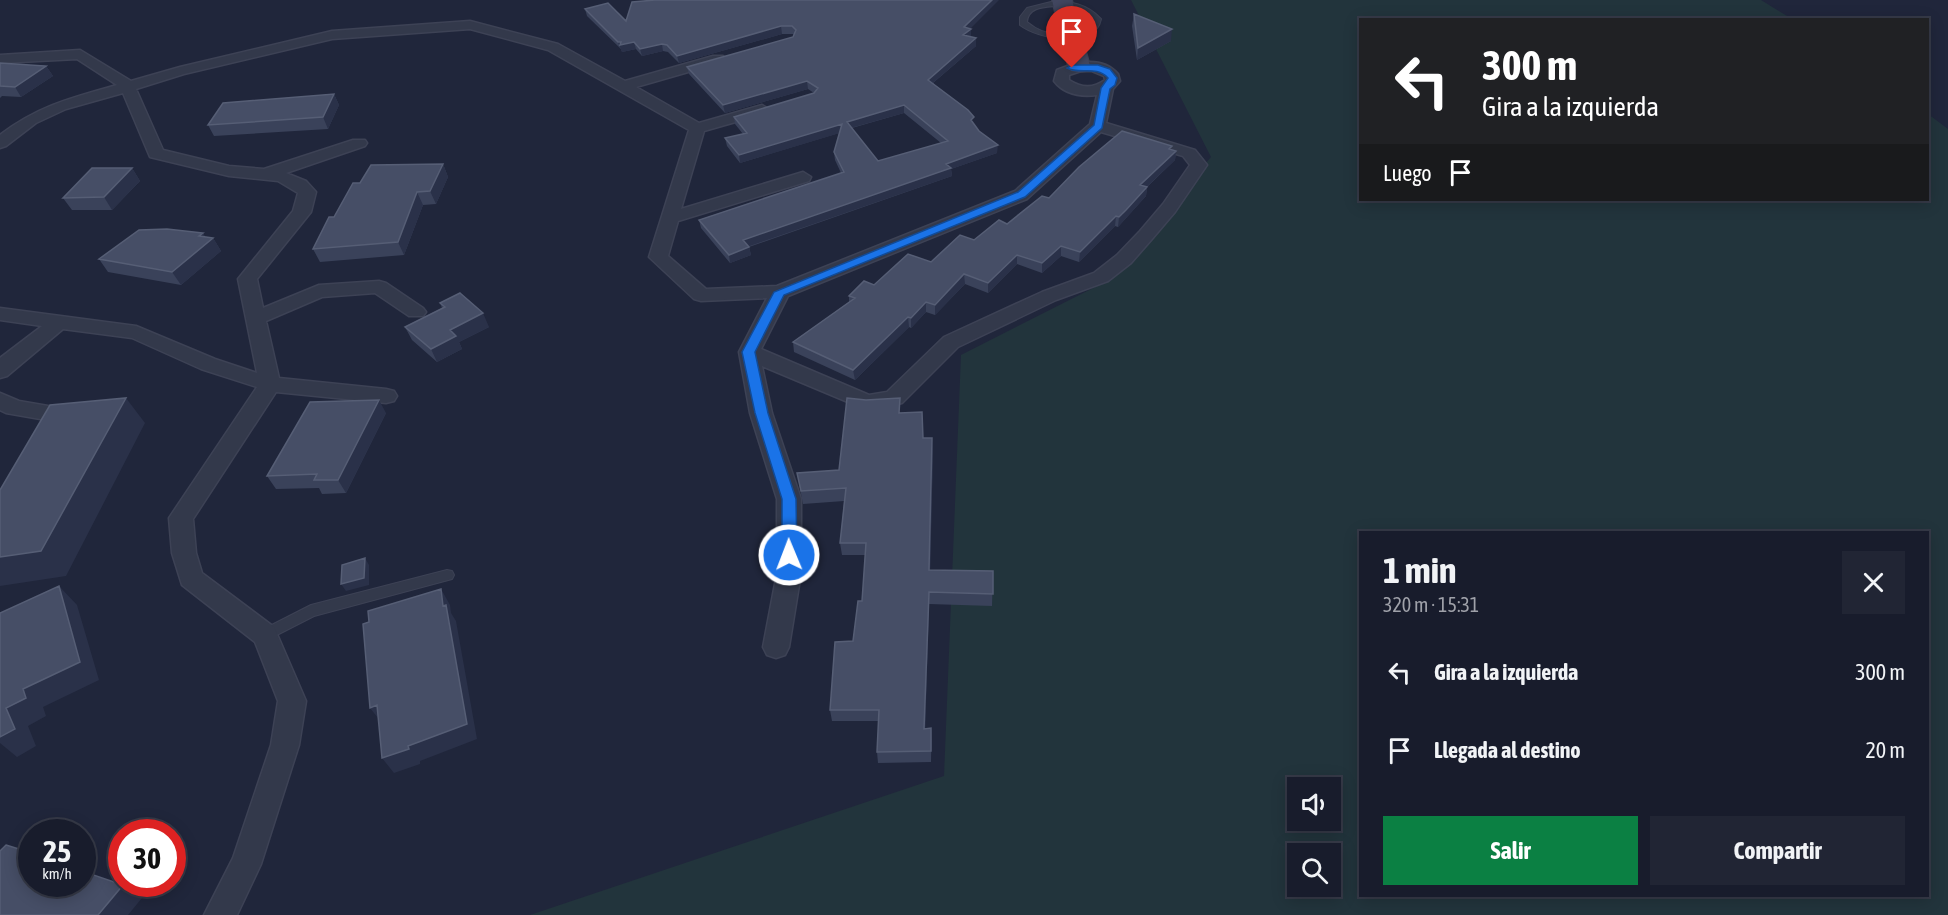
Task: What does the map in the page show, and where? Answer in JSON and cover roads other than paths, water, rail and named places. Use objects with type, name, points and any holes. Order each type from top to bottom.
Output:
[{"type":"street","points":[[1063,2],[1079,66]]},
{"type":"street","points":[[0,143],[30,120],[61,106],[127,85],[288,44],[332,35],[470,25],[553,47],[697,128],[776,106]]},
{"type":"street","points":[[0,59],[80,54],[127,85],[156,154],[230,171],[266,174],[302,184],[308,192],[302,212],[247,279],[270,384],[181,518],[184,553],[191,578],[265,635],[292,701],[285,745],[246,864],[220,915]]},
{"type":"street","points":[[624,86],[734,55]]},
{"type":"street","points":[[1079,66],[1101,69],[1111,74],[1113,81],[1106,88],[1093,91],[1077,90],[1064,84],[1060,77],[1066,70],[1079,66]]},
{"type":"street","points":[[697,128],[658,257],[701,295],[780,292],[1022,195],[1098,124],[1106,88]]},
{"type":"street","points":[[749,352],[867,403],[894,398],[951,342],[1049,297],[1101,277],[1124,259],[1169,208],[1199,165],[1189,153],[1098,124],[1077,90]]},
{"type":"street","points":[[266,174],[359,143]]},
{"type":"street","points":[[669,218],[803,177]]},
{"type":"street","points":[[256,318],[319,291],[379,287],[416,312]]},
{"type":"street","points":[[776,647],[789,573],[789,499],[761,413],[749,352],[780,292]]},
{"type":"street","points":[[0,314],[136,332],[208,364],[270,384],[386,396]]},
{"type":"street","points":[[0,371],[59,322]]},
{"type":"street","points":[[0,400],[14,408],[69,416]]},
{"type":"lane","points":[[1063,2],[1088,10],[1097,19],[1092,29],[1070,36],[1049,36],[1037,33],[1023,23],[1022,18],[1026,12],[1033,8],[1063,2]]},
{"type":"lane","points":[[265,635],[311,611],[447,575]]}]
